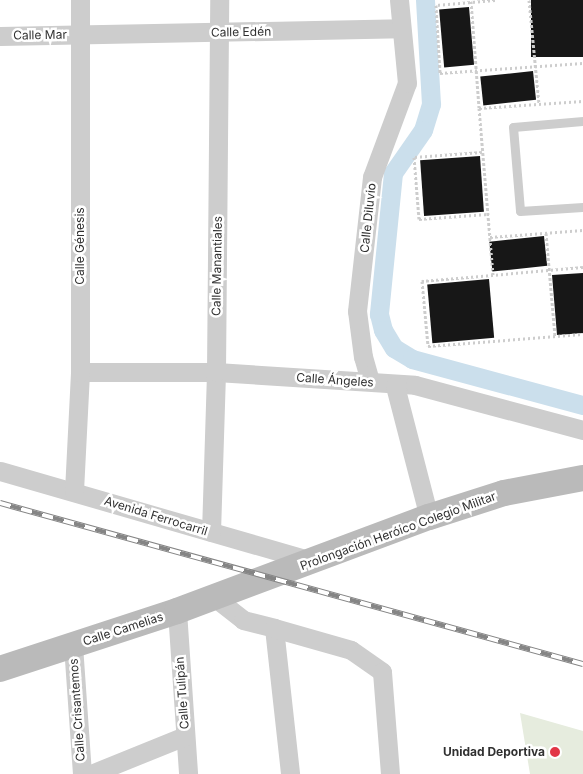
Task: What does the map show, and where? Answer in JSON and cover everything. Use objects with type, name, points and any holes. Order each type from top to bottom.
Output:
[{"type":"street","name":"Calle Génesis","points":[[74,491],[80,372],[80,0]]},
{"type":"street","name":"Calle Manantiales","points":[[211,532],[216,372],[219,0]]},
{"type":"street","name":"Calle Diluvio","points":[[370,381],[363,357],[358,311],[372,178],[407,83],[399,0]]},
{"type":"street","name":"Calle Edén","points":[[80,34],[220,33],[401,28]]},
{"type":"street","name":"Calle Mar","points":[[0,36],[80,34]]},
{"type":"street","name":"Calle Ángeles","points":[[80,372],[216,372],[370,381],[395,386],[415,385],[583,430]]},
{"type":"street","points":[[395,386],[429,517]]},
{"type":"street","name":"Avenida Ferrocarril","points":[[0,471],[312,561]]},
{"type":"street","name":"Prolongación Heróico Colegio Militar","points":[[245,586],[429,517],[504,493],[583,478]]},
{"type":"street","name":"Calle Camelias","points":[[0,668],[177,611],[245,586]]},
{"type":"street","points":[[214,597],[243,620],[351,650],[382,672],[390,774]]},
{"type":"street","name":"Calle Tulipán","points":[[177,611],[188,774]]},
{"type":"street","points":[[274,628],[290,774]]},
{"type":"street","name":"Calle Crisantemos","points":[[72,645],[82,774]]},
{"type":"street","points":[[91,774],[185,736]]},
{"type":"lane","points":[[583,122],[513,127],[520,211],[583,207]]},
{"type":"path","points":[[471,0],[493,275]]},
{"type":"path","points":[[495,0],[436,5],[440,74],[583,63]]},
{"type":"path","points":[[529,0],[539,104]]},
{"type":"path","points":[[479,108],[583,101]]},
{"type":"path","points":[[482,152],[414,157],[419,219],[488,214]]},
{"type":"path","points":[[490,237],[583,230]]},
{"type":"path","points":[[546,233],[555,336]]},
{"type":"path","points":[[583,267],[422,281],[428,346],[583,334]]},
{"type":"shaded area","name":"Unidad Deportiva","points":[[520,713],[583,731],[583,774],[530,774]]},
{"type":"building","points":[[531,0],[583,0],[583,57],[531,57]]},
{"type":"building","points":[[469,7],[474,65],[444,67],[439,10]]},
{"type":"building","points":[[533,71],[536,100],[483,105],[480,77]]},
{"type":"building","points":[[480,156],[484,212],[424,216],[420,160]]},
{"type":"building","points":[[544,236],[547,266],[492,272],[489,242]]},
{"type":"building","points":[[583,273],[583,333],[557,335],[552,275]]},
{"type":"building","points":[[489,279],[494,338],[432,343],[427,284]]},
{"type":"waterway","points":[[425,0],[431,104],[423,130],[393,173],[379,314],[383,330],[394,348],[412,359],[583,405]]},
{"type":"railway","points":[[0,503],[583,664]]},
{"type":"place","name":"Unidad Deportiva","points":[[555,752]]}]
